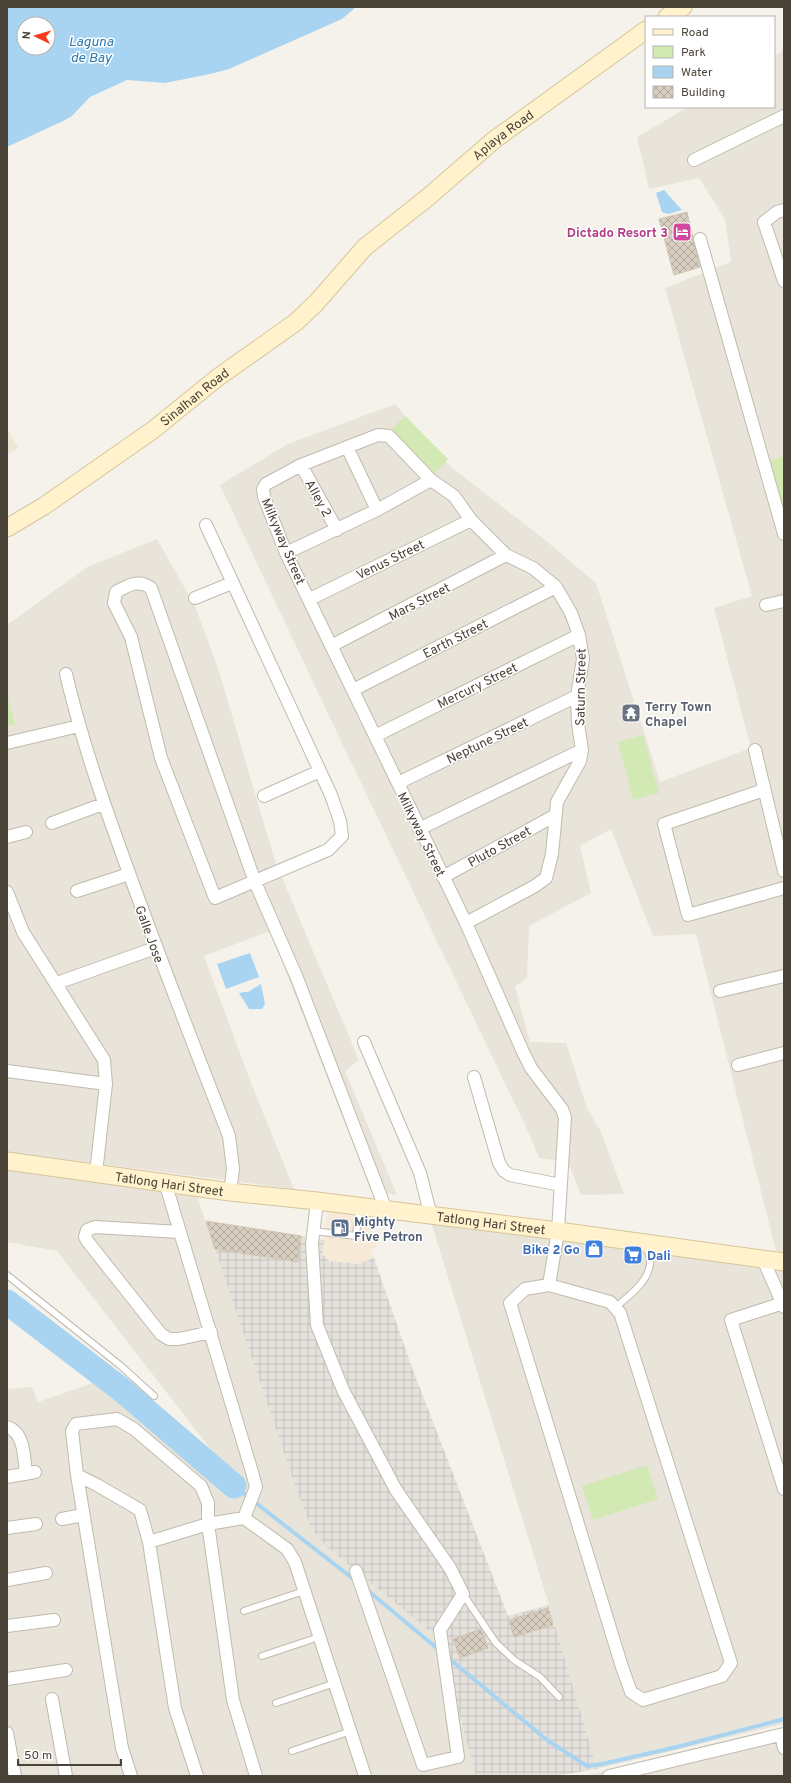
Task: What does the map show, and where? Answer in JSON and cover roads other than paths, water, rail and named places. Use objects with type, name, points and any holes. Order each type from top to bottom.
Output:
[{"type":"street","points":[[668,16],[682,7]]},
{"type":"street","name":"Aplaya Road","points":[[365,247],[427,198],[494,140],[645,31]]},
{"type":"street","points":[[694,160],[784,116]]},
{"type":"street","points":[[784,210],[777,212],[764,222],[784,281]]},
{"type":"street","points":[[700,239],[784,534]]},
{"type":"street","name":"Sinalhan Road","points":[[7,528],[44,506],[153,430],[217,378],[296,322],[316,303],[365,247]]},
{"type":"street","name":"Saturn Street","points":[[347,447],[378,436],[388,436],[431,480],[454,496],[471,520],[506,555],[533,568],[556,587],[571,613],[579,635],[583,659],[577,696],[578,724],[582,750],[580,761],[557,802],[554,816],[552,854],[546,878],[535,886],[466,923]]},
{"type":"street","points":[[301,465],[347,447],[377,510]]},
{"type":"street","name":"Milkyway Street","points":[[301,465],[266,484],[263,489],[264,497],[286,553],[310,599],[419,829],[466,923],[531,1068],[562,1110],[565,1118],[558,1231],[550,1285]]},
{"type":"street","name":"Alley 2","points":[[301,465],[337,530]]},
{"type":"street","points":[[286,553],[377,510],[431,480]]},
{"type":"street","name":"Venus Street","points":[[310,599],[471,520]]},
{"type":"street","points":[[206,525],[320,771],[340,821],[342,836],[328,850],[255,882],[215,898],[161,758],[131,637],[114,603],[116,592],[125,586],[137,582],[151,588],[255,882],[297,978],[386,1210]]},
{"type":"street","name":"Mars Street","points":[[331,646],[506,555]]},
{"type":"street","points":[[195,598],[232,582]]},
{"type":"street","name":"Earth Street","points":[[353,690],[556,587]]},
{"type":"street","points":[[766,605],[784,601]]},
{"type":"street","name":"Mercury Street","points":[[375,736],[579,635]]},
{"type":"street","name":"Galle Jose","points":[[66,674],[79,726],[103,804],[155,948],[229,1136],[233,1169],[230,1192]]},
{"type":"street","name":"Neptune Street","points":[[398,783],[577,696]]},
{"type":"street","points":[[7,743],[79,726]]},
{"type":"street","points":[[419,829],[582,750]]},
{"type":"street","points":[[755,750],[784,871]]},
{"type":"street","points":[[264,796],[320,771]]},
{"type":"street","points":[[764,790],[664,824],[688,915],[784,888]]},
{"type":"street","points":[[52,823],[103,804]]},
{"type":"street","name":"Pluto Street","points":[[443,877],[554,816]]},
{"type":"street","points":[[7,838],[26,832]]},
{"type":"street","points":[[77,891],[129,874]]},
{"type":"street","points":[[7,892],[23,932],[104,1060],[106,1084],[96,1173]]},
{"type":"street","points":[[56,983],[155,948]]},
{"type":"street","points":[[720,991],[784,976]]},
{"type":"street","points":[[364,1042],[420,1173],[431,1216]]},
{"type":"street","points":[[738,1065],[784,1053]]},
{"type":"street","points":[[8,1070],[106,1084]]},
{"type":"street","points":[[474,1077],[499,1162],[504,1171],[510,1175],[560,1185]]},
{"type":"street","name":"Tatlong Hari Street","points":[[7,1161],[230,1192],[317,1201],[558,1231],[784,1262]]},
{"type":"street","points":[[165,1182],[256,1487],[246,1513]]},
{"type":"street","points":[[317,1201],[312,1244],[317,1325],[343,1390],[396,1490],[450,1568],[463,1594],[440,1630],[458,1756],[423,1765],[356,1571]]},
{"type":"street","points":[[179,1232],[95,1227],[88,1230],[85,1237],[161,1334],[169,1339],[179,1339],[211,1332]]},
{"type":"street","points":[[763,1259],[783,1305],[731,1320],[784,1489]]},
{"type":"street","points":[[550,1285],[610,1302],[620,1313],[731,1663],[722,1676],[643,1700],[632,1692],[622,1667],[510,1303],[526,1289],[550,1285]]},
{"type":"street","points":[[131,1776],[122,1748],[83,1515],[72,1432],[76,1424],[117,1419],[134,1429],[201,1486],[208,1503],[208,1524],[233,1700],[256,1776]]},
{"type":"street","points":[[7,1427],[11,1428],[21,1439],[30,1473],[7,1477]]},
{"type":"street","points":[[77,1475],[140,1510],[149,1542],[175,1708],[196,1776]]},
{"type":"street","points":[[149,1542],[246,1513]]},
{"type":"street","points":[[246,1513],[287,1549],[295,1562],[365,1776]]},
{"type":"street","points":[[62,1519],[83,1515]]},
{"type":"street","points":[[7,1528],[36,1524]]},
{"type":"street","points":[[7,1580],[46,1573]]},
{"type":"street","points":[[7,1626],[54,1620]]},
{"type":"street","points":[[7,1679],[66,1670]]},
{"type":"street","points":[[52,1699],[66,1776]]},
{"type":"street","points":[[7,1733],[16,1776]]},
{"type":"street","points":[[609,1776],[782,1735],[784,1748]]},
{"type":"lane","points":[[313,1231],[356,1236],[359,1207]]},
{"type":"lane","points":[[615,1308],[638,1286],[648,1272],[650,1262],[646,1243]]},
{"type":"lane","points":[[7,1275],[121,1366],[154,1396]]},
{"type":"lane","points":[[244,1611],[304,1591]]},
{"type":"lane","points":[[463,1594],[496,1643],[514,1660],[540,1677],[559,1697]]},
{"type":"lane","points":[[262,1656],[319,1637]]},
{"type":"lane","points":[[276,1703],[335,1683]]},
{"type":"lane","points":[[292,1751],[351,1732]]},
{"type":"water","name":"Laguna de Bay","points":[[7,7],[356,7],[342,19],[229,69],[165,83],[127,80],[90,97],[72,116],[7,147]]},
{"type":"water","points":[[664,190],[682,210],[668,214],[662,212],[656,193]]},
{"type":"water","points":[[250,953],[259,977],[226,989],[217,964]]},
{"type":"water","points":[[261,984],[265,1004],[262,1009],[249,1009],[239,993],[248,992]]},
{"type":"waterway","points":[[7,1302],[122,1390],[234,1486]]},
{"type":"waterway","points":[[234,1486],[356,1581]]},
{"type":"waterway","points":[[366,1589],[439,1650]]},
{"type":"waterway","points":[[446,1656],[547,1740],[587,1766],[681,1746],[784,1719]]},
{"type":"place","name":"Dictado Resort 3","points":[[682,232]]},
{"type":"place","name":"Terry Town Chapel","points":[[631,713]]},
{"type":"place","name":"Mighty Five Petron","points":[[340,1228]]},
{"type":"place","name":"Bike 2 Go","points":[[594,1249]]},
{"type":"place","name":"Dali","points":[[633,1255]]}]
